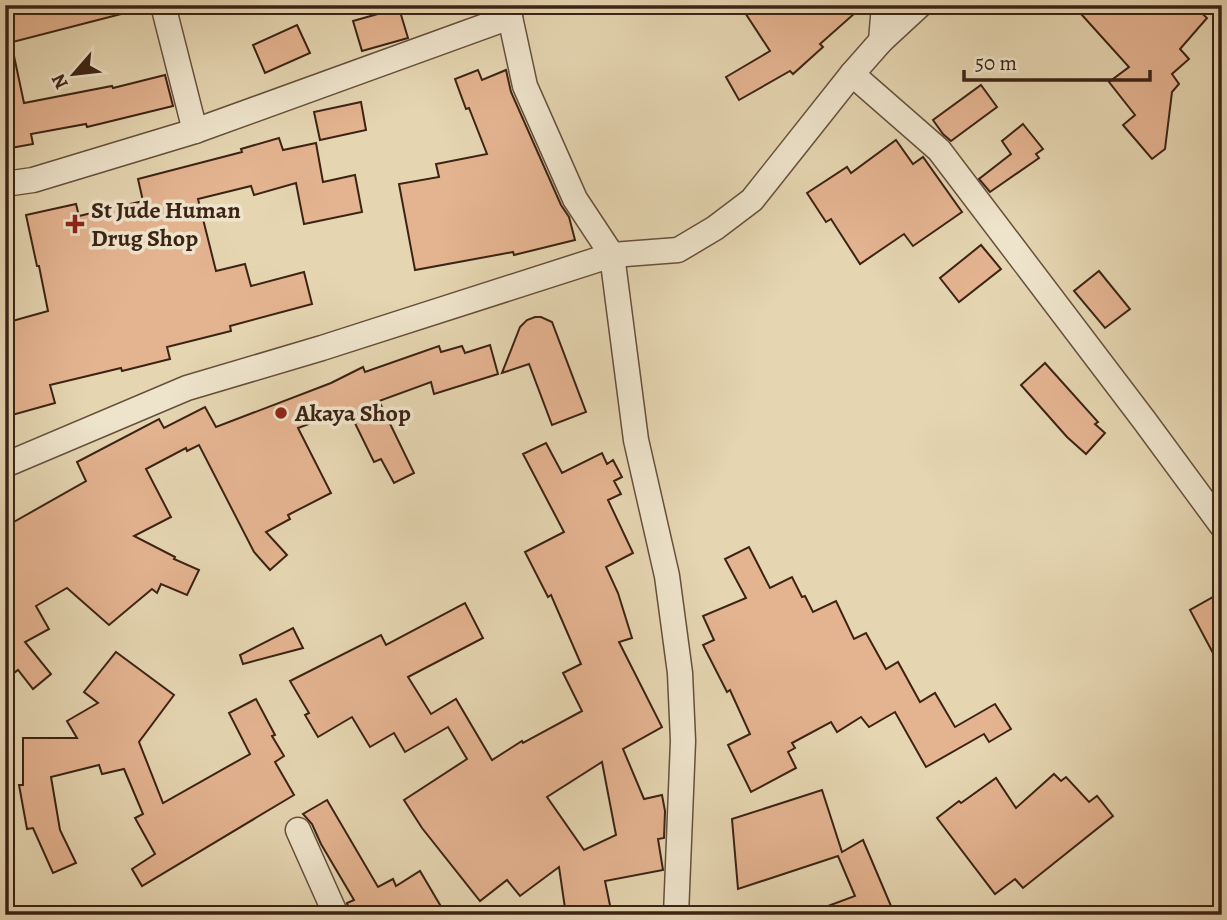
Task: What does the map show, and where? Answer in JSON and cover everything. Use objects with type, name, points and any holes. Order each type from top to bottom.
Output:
[{"type":"street","points":[[163,5],[195,131]]},
{"type":"street","points":[[881,41],[884,5]]},
{"type":"street","points":[[5,465],[187,388],[322,348],[612,255],[678,250],[715,228],[752,200],[852,74],[881,41],[920,5]]},
{"type":"street","points":[[5,184],[33,180],[195,131],[506,11],[525,86],[575,199],[612,255],[636,440],[667,576],[680,673],[683,741],[676,915]]},
{"type":"street","points":[[852,74],[939,150],[1222,526]]},
{"type":"street","points":[[299,830],[336,915]]},
{"type":"building","points":[[5,5],[128,5],[129,12],[5,44]]},
{"type":"building","points":[[740,5],[864,5],[820,44],[823,47],[793,74],[790,71],[739,100],[726,77],[770,51]]},
{"type":"building","points":[[1093,5],[1193,5],[1207,18],[1180,49],[1189,59],[1172,74],[1179,84],[1172,92],[1165,149],[1152,159],[1123,125],[1135,115],[1109,82],[1129,67],[1082,15]]},
{"type":"building","points":[[399,8],[408,38],[362,51],[353,21]]},
{"type":"building","points":[[297,25],[310,53],[265,73],[253,45]]},
{"type":"building","points":[[14,56],[24,103],[112,86],[113,88],[165,75],[173,106],[87,127],[86,124],[31,134],[33,144],[5,149],[5,57]]},
{"type":"building","points":[[478,70],[482,80],[506,70],[511,92],[561,205],[569,217],[575,240],[514,255],[513,252],[415,270],[399,184],[439,177],[436,164],[487,154],[455,79]]},
{"type":"building","points":[[981,85],[997,107],[951,141],[933,120]]},
{"type":"building","points":[[361,102],[366,130],[320,140],[314,112]]},
{"type":"building","points":[[1023,124],[1043,149],[1036,154],[1039,158],[990,192],[979,179],[1011,154],[1002,141]]},
{"type":"building","points":[[279,138],[283,150],[316,143],[323,182],[355,175],[362,212],[304,224],[296,183],[254,195],[251,186],[198,199],[216,271],[245,264],[251,286],[304,272],[312,304],[230,326],[231,331],[167,347],[170,359],[50,385],[55,403],[5,417],[5,323],[48,311],[26,215],[76,204],[79,216],[143,201],[138,179],[242,152],[241,149]]},
{"type":"building","points":[[896,140],[913,164],[923,157],[962,212],[913,246],[904,234],[860,264],[831,219],[826,222],[807,193],[847,167],[851,173]]},
{"type":"building","points":[[981,245],[1001,269],[959,302],[940,278]]},
{"type":"building","points":[[1099,271],[1130,309],[1105,328],[1074,291]]},
{"type":"building","points":[[535,317],[552,322],[586,412],[552,425],[529,364],[502,373],[520,327]]},
{"type":"building","points":[[490,345],[498,374],[434,394],[431,382],[379,401],[414,473],[394,483],[381,459],[374,462],[350,413],[340,417],[338,413],[298,428],[331,493],[288,515],[290,519],[266,532],[287,555],[270,570],[254,552],[199,445],[187,451],[186,448],[146,469],[171,517],[134,536],[199,570],[187,595],[161,584],[157,593],[152,589],[109,625],[67,588],[36,606],[49,629],[25,642],[51,674],[33,689],[18,670],[5,680],[5,527],[86,481],[77,462],[159,419],[164,428],[205,407],[216,427],[331,383],[363,367],[365,372],[439,346],[441,352],[462,346],[465,353]]},
{"type":"building","points":[[1045,363],[1105,433],[1086,454],[1067,437],[1021,385]]},
{"type":"building","points":[[546,443],[562,473],[602,453],[607,464],[613,460],[622,477],[614,481],[621,494],[608,500],[633,553],[606,567],[618,593],[632,638],[619,642],[662,727],[623,749],[644,799],[662,795],[665,811],[664,838],[658,839],[663,870],[605,881],[612,915],[587,915],[586,912],[566,915],[559,867],[520,896],[507,880],[480,901],[422,828],[404,800],[467,759],[448,727],[405,752],[394,733],[370,747],[352,717],[318,737],[305,715],[309,713],[290,681],[381,635],[386,645],[465,603],[483,638],[408,677],[431,714],[456,699],[492,760],[522,741],[523,743],[582,711],[563,673],[581,664],[551,595],[548,597],[525,552],[564,532],[523,454]],"holes":[[[602,762],[616,835],[584,850],[547,797]]]},
{"type":"building","points":[[749,547],[770,588],[792,577],[813,612],[836,601],[854,639],[866,633],[886,669],[898,662],[920,702],[935,693],[955,727],[995,704],[1011,729],[989,742],[984,734],[926,767],[895,712],[869,727],[861,717],[837,732],[831,722],[792,743],[795,748],[788,752],[796,768],[751,792],[728,745],[750,734],[730,690],[727,692],[703,645],[714,640],[703,616],[746,598],[725,559]]},
{"type":"building","points":[[1222,592],[1222,670],[1190,610]]},
{"type":"building","points":[[293,628],[303,648],[243,664],[240,655]]},
{"type":"building","points":[[116,652],[174,695],[139,742],[163,803],[250,754],[229,713],[256,699],[284,756],[275,762],[294,795],[142,886],[132,869],[155,854],[135,818],[143,814],[124,769],[102,774],[99,765],[51,777],[60,830],[76,863],[53,873],[33,828],[27,829],[19,785],[23,785],[23,738],[77,738],[67,721],[98,703],[84,692]]},
{"type":"building","points":[[1054,774],[1061,781],[1066,777],[1089,802],[1097,796],[1113,816],[1023,888],[1015,879],[995,894],[937,818],[996,778],[1016,808]]},
{"type":"building","points":[[822,790],[842,852],[863,840],[891,906],[869,915],[810,915],[809,913],[855,896],[838,856],[738,889],[732,819]]},
{"type":"building","points":[[327,800],[378,887],[393,879],[396,886],[420,871],[446,915],[351,915],[347,903],[354,900],[312,824],[303,814]]},
{"type":"place","name":"St Jude Human Drug Shop","points":[[75,224]]},
{"type":"place","name":"Akaya Shop","points":[[281,413]]}]
